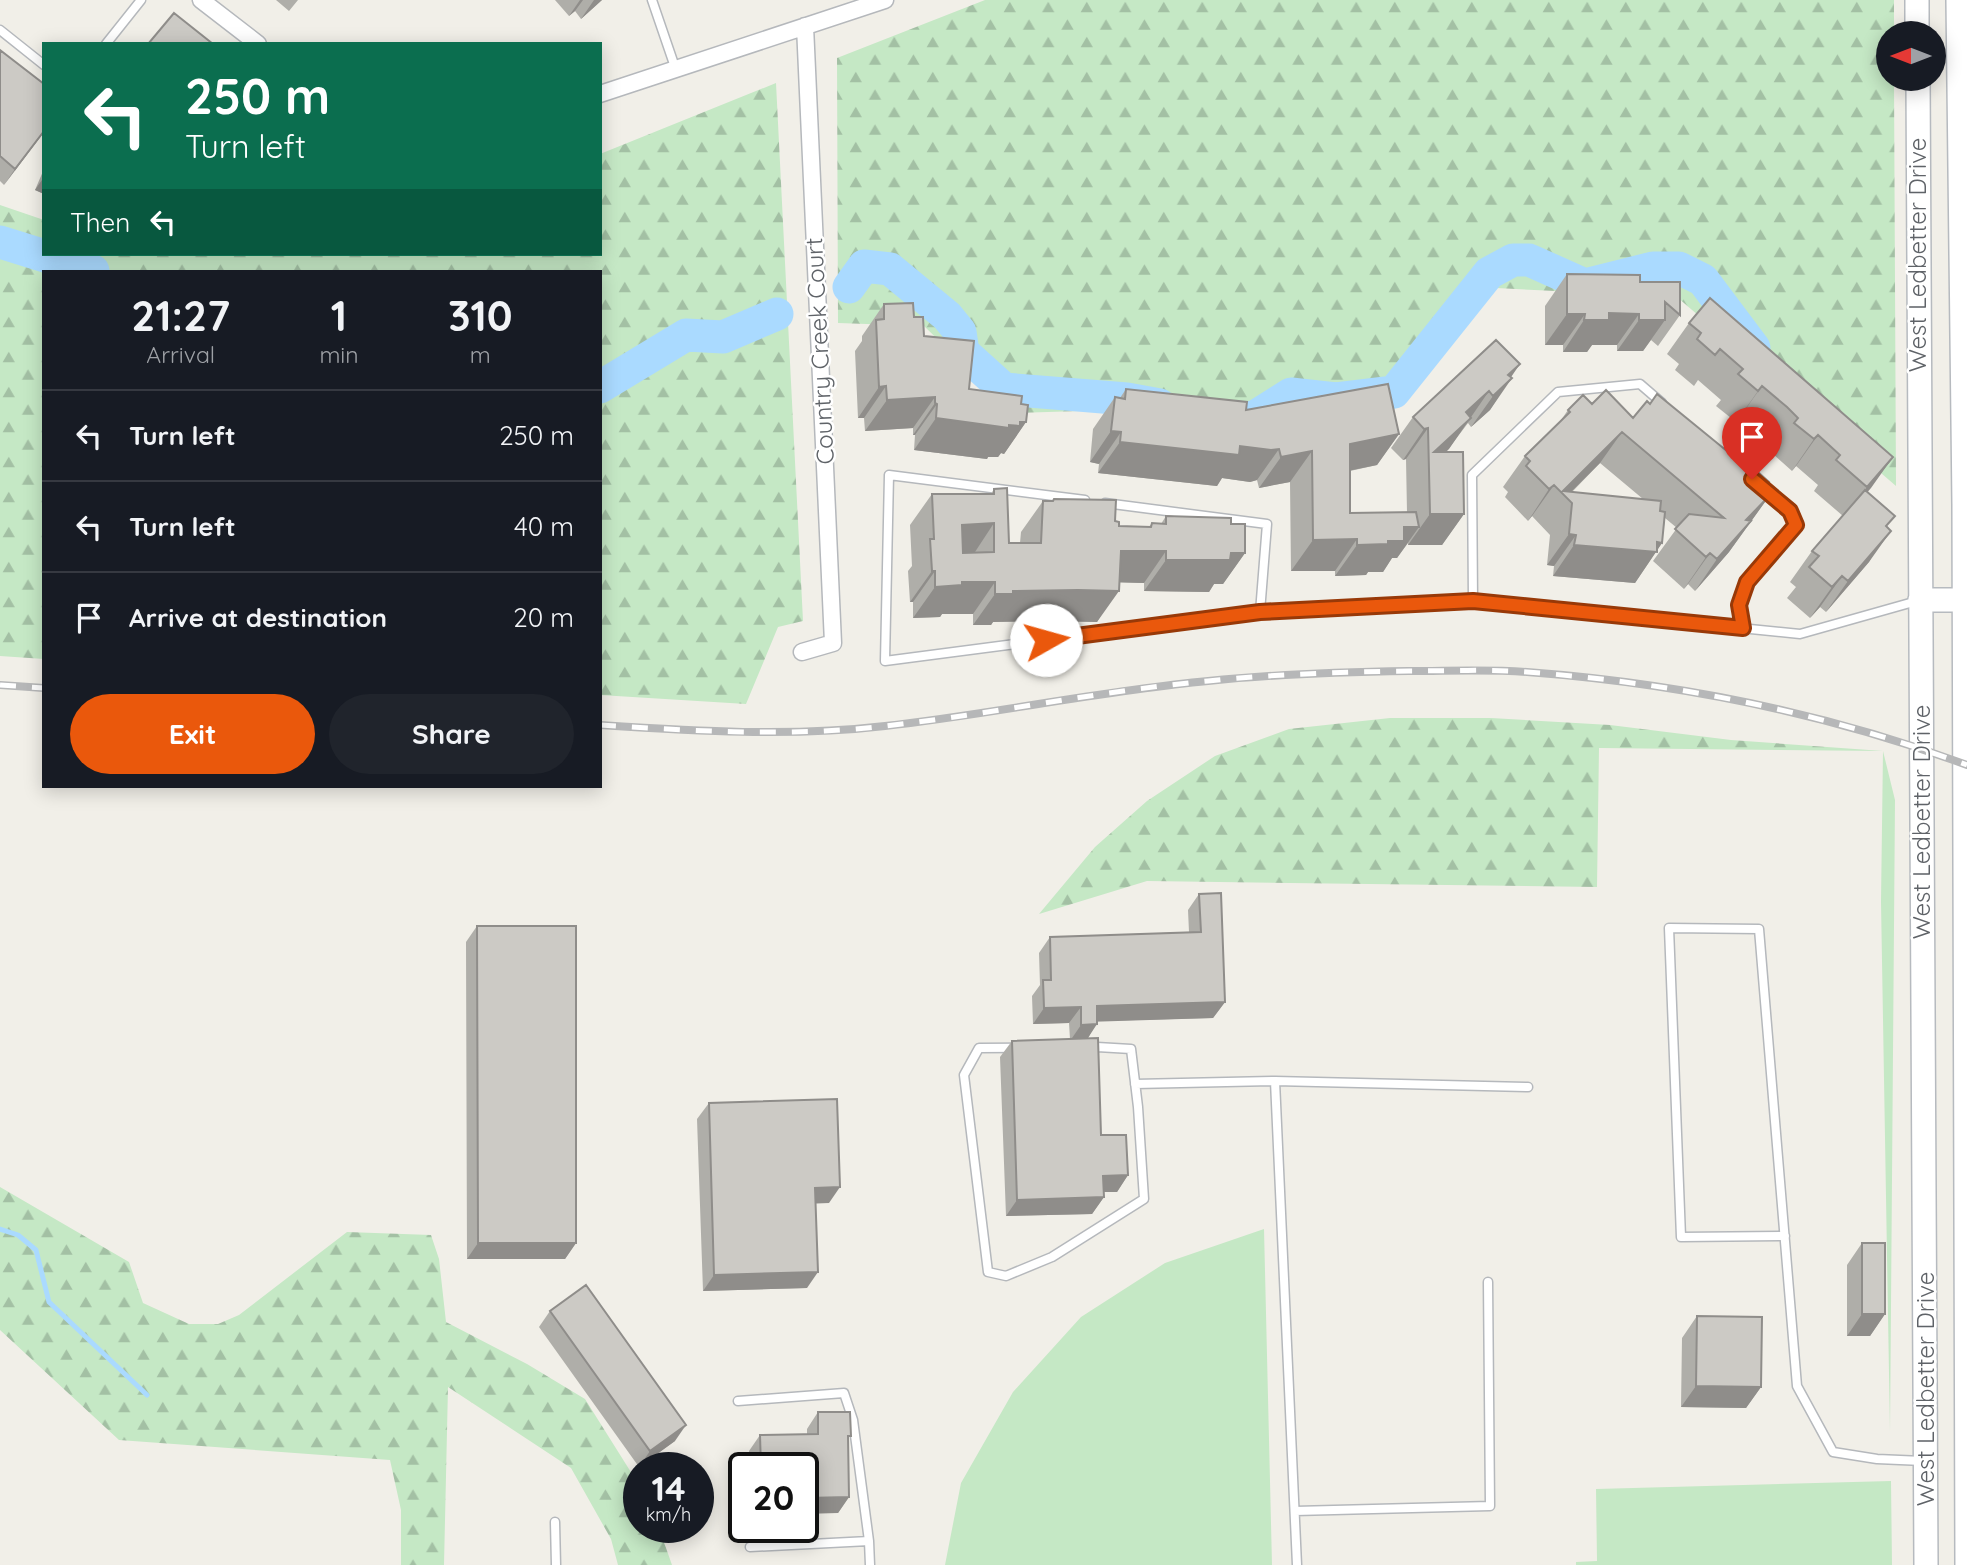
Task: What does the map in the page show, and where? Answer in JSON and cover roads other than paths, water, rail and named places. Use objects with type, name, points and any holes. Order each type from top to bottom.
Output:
[{"type":"main road","points":[[1917,0],[1917,21]]},
{"type":"main road","name":"West Ledbetter Drive","points":[[1958,0],[1964,600],[1967,1565]]},
{"type":"main road","name":"West Ledbetter Drive","points":[[1917,91],[1926,1565]]},
{"type":"main road","points":[[1920,600],[1964,600]]},
{"type":"main road","points":[[1926,1461],[1967,1465]]},
{"type":"street","points":[[201,0],[255,42]]},
{"type":"street","points":[[602,93],[885,0]]},
{"type":"street","name":"Country Creek Court","points":[[802,652],[832,643],[805,26]]},
{"type":"lane","points":[[108,42],[141,0]]},
{"type":"lane","points":[[652,0],[676,70]]},
{"type":"lane","points":[[0,30],[42,63]]},
{"type":"lane","points":[[1473,601],[1472,475],[1558,392],[1640,384],[1670,409]]},
{"type":"lane","points":[[1260,612],[1267,524],[889,475],[885,661],[1260,612],[1473,601],[1800,634],[1920,600]]},
{"type":"lane","points":[[1743,628],[1739,605],[1747,582],[1796,525],[1790,511],[1749,477]]},
{"type":"lane","points":[[1785,1236],[1681,1237],[1669,928],[1759,929],[1785,1236],[1797,1386],[1833,1452],[1877,1459],[1926,1461]]},
{"type":"lane","points":[[979,1048],[1131,1049],[1135,1084],[1144,1199],[1052,1257],[1006,1276],[988,1272],[964,1075],[979,1048]]},
{"type":"lane","points":[[1275,1081],[1297,1565]]},
{"type":"lane","points":[[1135,1084],[1275,1081],[1528,1087]]},
{"type":"lane","points":[[1295,1511],[1490,1506],[1488,1282]]},
{"type":"lane","points":[[738,1401],[844,1393],[853,1420],[870,1565]]},
{"type":"lane","points":[[555,1522],[556,1565]]},
{"type":"lane","points":[[750,1547],[869,1541]]},
{"type":"waterway","points":[[0,242],[42,255]]},
{"type":"waterway","points":[[45,256],[90,270]]},
{"type":"waterway","points":[[1231,417],[1253,418],[1291,394],[1336,399],[1394,392],[1489,273],[1513,260],[1529,260],[1585,285],[1653,268],[1679,268],[1703,280],[1754,348]]},
{"type":"waterway","points":[[849,287],[864,266],[890,269],[947,316],[960,332],[963,352],[1004,389],[1127,399],[1160,405]]},
{"type":"waterway","points":[[602,386],[686,335],[723,337],[777,314]]},
{"type":"waterway","points":[[0,1229],[18,1235],[36,1250],[49,1302],[147,1395]]},
{"type":"railway","points":[[602,725],[742,732],[850,729],[925,721],[1167,685],[1233,679],[1334,673],[1498,671],[1639,684],[1750,703],[1860,730],[1967,765]]},
{"type":"railway","points":[[0,685],[42,688]]}]
